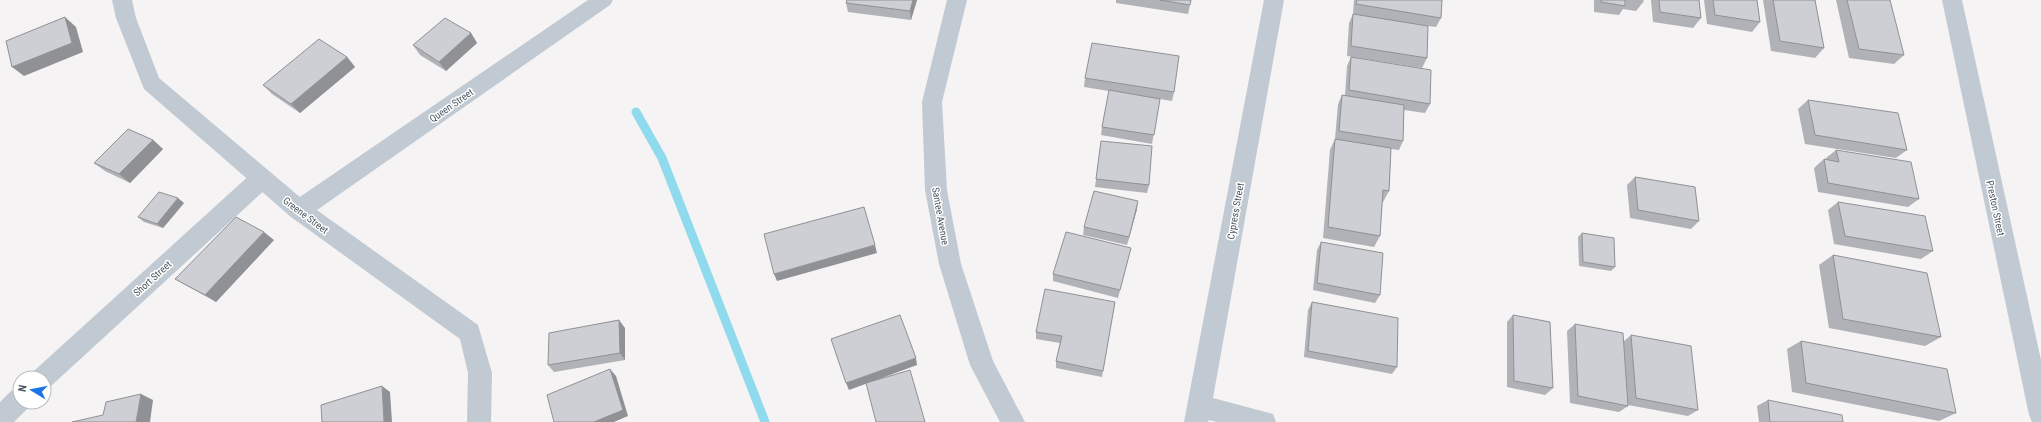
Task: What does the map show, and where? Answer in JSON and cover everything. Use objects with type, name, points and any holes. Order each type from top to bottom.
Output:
[{"type":"street","name":"Greene Street","points":[[122,0],[126,18],[151,83],[261,179],[299,210],[470,333],[480,372],[479,422]]},
{"type":"street","name":"Queen Street","points":[[299,210],[603,0]]},
{"type":"street","name":"Santee Avenue","points":[[957,0],[932,102],[936,190],[950,264],[982,365],[1013,422]]},
{"type":"street","name":"Cypress Street","points":[[1197,414],[1274,0]]},
{"type":"street","name":"Preston Street","points":[[1952,0],[2041,415]]},
{"type":"street","name":"Short Street","points":[[52,370],[261,179]]},
{"type":"street","points":[[0,419],[12,407]]},
{"type":"street","points":[[1197,414],[1264,422]]},
{"type":"building","points":[[847,0],[913,0],[910,11],[846,3]]},
{"type":"building","points":[[1160,0],[1191,0],[1190,5]]},
{"type":"building","points":[[1357,0],[1442,0],[1441,18],[1356,4]]},
{"type":"building","points":[[1601,0],[1625,0],[1625,6],[1601,2]]},
{"type":"building","points":[[1659,0],[1699,0],[1701,18],[1660,12]]},
{"type":"building","points":[[1713,0],[1757,0],[1760,22],[1715,15]]},
{"type":"building","points":[[1773,0],[1815,0],[1824,48],[1780,41]]},
{"type":"building","points":[[1847,0],[1890,0],[1904,55],[1859,49]]},
{"type":"building","points":[[1353,14],[1428,26],[1427,58],[1351,46]]},
{"type":"building","points":[[65,17],[72,43],[12,67],[6,41]]},
{"type":"building","points":[[445,18],[471,33],[439,62],[413,45]]},
{"type":"building","points":[[319,39],[347,57],[291,104],[263,85]]},
{"type":"building","points":[[1092,43],[1179,56],[1174,92],[1085,78]]},
{"type":"building","points":[[1351,57],[1431,70],[1430,104],[1349,90]]},
{"type":"building","points":[[1109,90],[1160,99],[1154,135],[1102,127]]},
{"type":"building","points":[[1342,95],[1404,105],[1403,141],[1339,131]]},
{"type":"building","points":[[1808,100],[1898,113],[1907,150],[1815,135]]},
{"type":"building","points":[[128,129],[153,140],[119,174],[94,163]]},
{"type":"building","points":[[1335,139],[1391,148],[1389,191],[1383,190],[1380,236],[1328,227]]},
{"type":"building","points":[[1101,141],[1152,146],[1149,185],[1096,179]]},
{"type":"building","points":[[1836,150],[1911,162],[1919,199],[1828,183],[1824,159],[1839,162]]},
{"type":"building","points":[[1635,177],[1695,187],[1699,221],[1638,210]]},
{"type":"building","points":[[1094,191],[1138,201],[1129,237],[1084,227]]},
{"type":"building","points":[[159,192],[178,198],[157,224],[138,217]]},
{"type":"building","points":[[1838,202],[1925,216],[1933,251],[1845,236]]},
{"type":"building","points":[[864,207],[875,245],[774,274],[764,234]]},
{"type":"building","points":[[236,217],[264,232],[205,295],[175,279]]},
{"type":"building","points":[[1066,232],[1131,248],[1120,290],[1053,274]]},
{"type":"building","points":[[1582,233],[1614,238],[1615,267],[1583,262]]},
{"type":"building","points":[[1321,242],[1383,253],[1380,295],[1317,283]]},
{"type":"building","points":[[1833,255],[1927,273],[1941,337],[1843,319]]},
{"type":"building","points":[[1045,289],[1115,302],[1103,371],[1056,361],[1062,336],[1036,332]]},
{"type":"building","points":[[1312,302],[1398,318],[1397,367],[1308,351]]},
{"type":"building","points":[[900,315],[916,358],[846,383],[831,339]]},
{"type":"building","points":[[1513,315],[1550,322],[1553,388],[1514,381]]},
{"type":"building","points":[[619,320],[620,353],[548,365],[549,333]]},
{"type":"building","points":[[1575,324],[1623,333],[1628,406],[1578,396]]},
{"type":"building","points":[[1631,335],[1691,346],[1698,410],[1636,398]]},
{"type":"building","points":[[1801,341],[1947,369],[1956,413],[1806,383]]},
{"type":"building","points":[[610,369],[623,410],[594,422],[554,422],[547,395]]},
{"type":"building","points":[[910,370],[925,422],[876,422],[866,383]]},
{"type":"building","points":[[382,386],[384,422],[322,422],[321,405]]},
{"type":"building","points":[[141,394],[136,422],[72,422],[103,415],[106,402]]},
{"type":"building","points":[[1768,400],[1842,415],[1843,422],[1770,422]]},
{"type":"waterway","points":[[636,112],[662,158],[765,422]]}]
